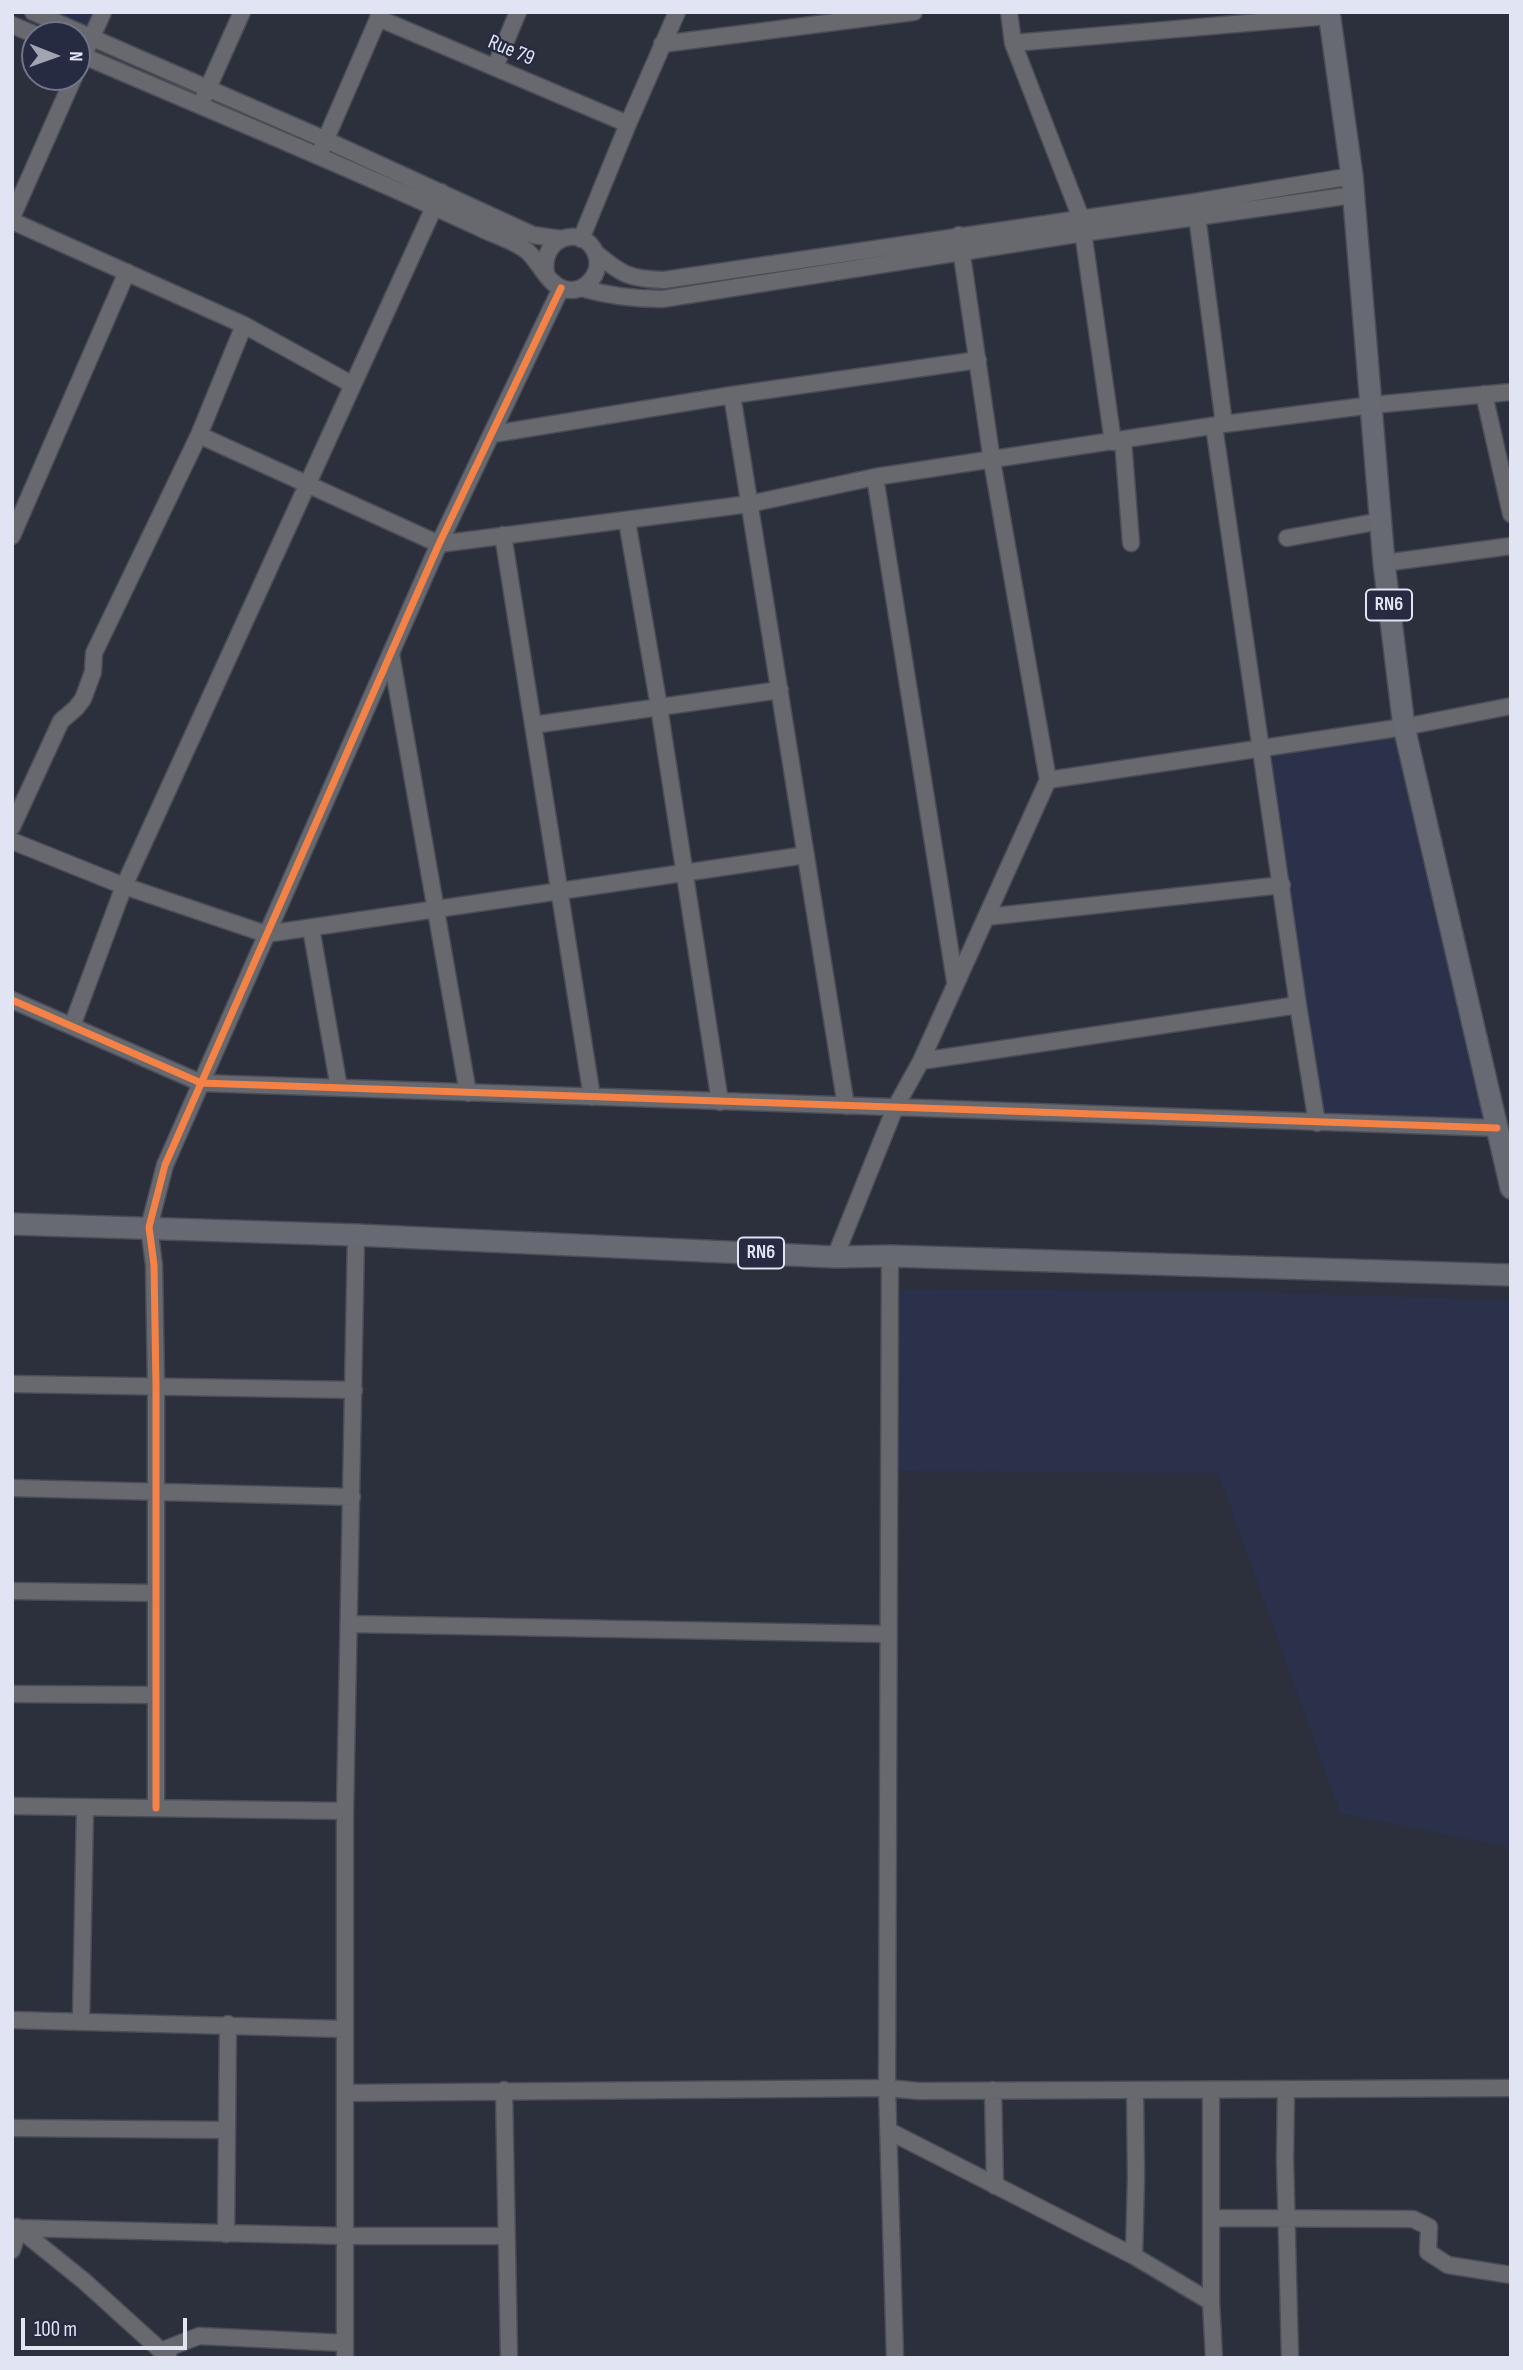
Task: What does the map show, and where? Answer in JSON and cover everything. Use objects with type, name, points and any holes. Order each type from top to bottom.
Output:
[{"type":"main road","name":"RN6","points":[[1329,14],[1352,186],[1384,563],[1404,727],[1497,1128],[1508,1165],[1511,1188]]},
{"type":"main road","name":"RN6","points":[[12,1224],[356,1235],[835,1257],[890,1256],[1511,1275]]},
{"type":"street","points":[[33,12],[53,21]]},
{"type":"street","points":[[103,12],[91,38],[326,140],[533,235],[561,239]]},
{"type":"street","points":[[200,106],[242,12]]},
{"type":"street","points":[[495,67],[518,12]]},
{"type":"street","points":[[581,239],[677,12]]},
{"type":"street","points":[[662,44],[914,12]]},
{"type":"street","points":[[1009,12],[1013,43],[1082,226],[1118,441],[1131,543]]},
{"type":"street","points":[[1013,43],[1329,14]]},
{"type":"street","points":[[319,157],[379,15]]},
{"type":"street","name":"Rue 79","points":[[379,15],[628,124]]},
{"type":"street","points":[[91,64],[200,106],[434,207],[526,250],[552,282],[561,288],[581,288],[590,282],[596,274],[596,253]]},
{"type":"street","points":[[68,91],[12,219],[244,325],[353,385]]},
{"type":"street","points":[[546,274],[546,253],[552,244],[571,237],[590,244],[596,253],[620,273],[643,279],[664,280],[960,244],[1352,186]]},
{"type":"street","points":[[72,1026],[124,886],[441,192]]},
{"type":"street","points":[[1196,209],[1219,425],[1262,748],[1317,1123]]},
{"type":"street","points":[[581,288],[608,296],[662,299],[960,244]]},
{"type":"street","points":[[835,1257],[895,1108],[921,1061],[1048,780],[992,461],[960,244]]},
{"type":"street","points":[[12,536],[127,272]]},
{"type":"street","points":[[156,1808],[156,1386],[154,1265],[149,1227],[165,1165],[439,544],[561,288]]},
{"type":"street","points":[[12,827],[61,720],[83,699],[93,673],[94,653],[199,435],[244,325]]},
{"type":"street","points":[[493,435],[732,394],[978,360]]},
{"type":"street","points":[[199,435],[439,544],[749,504],[875,477],[1219,425],[1372,405],[1511,392]]},
{"type":"street","points":[[732,394],[846,1107]]},
{"type":"street","points":[[1484,394],[1511,514]]},
{"type":"street","points":[[875,477],[955,981]]},
{"type":"street","points":[[627,521],[659,707],[719,1102]]},
{"type":"street","points":[[1287,538],[1381,521]]},
{"type":"street","points":[[503,535],[592,1097]]},
{"type":"street","points":[[1384,563],[1511,545]]},
{"type":"street","points":[[390,653],[468,1093]]},
{"type":"street","points":[[533,725],[780,690]]},
{"type":"street","points":[[1048,780],[1404,727],[1511,706]]},
{"type":"street","points":[[12,841],[124,886],[266,934],[806,855]]},
{"type":"street","points":[[986,917],[1282,886]]},
{"type":"street","points":[[311,928],[339,1088]]},
{"type":"street","points":[[12,1000],[201,1083],[1497,1128]]},
{"type":"street","points":[[921,1061],[1298,1004]]},
{"type":"street","points":[[15,2224],[166,2354],[199,2336],[345,2350],[345,1811],[356,1235]]},
{"type":"street","points":[[890,1256],[887,2088],[895,2358]]},
{"type":"street","points":[[12,1384],[354,1390]]},
{"type":"street","points":[[12,1488],[352,1497]]},
{"type":"street","points":[[12,1591],[156,1593]]},
{"type":"street","points":[[349,1624],[887,1634]]},
{"type":"street","points":[[12,1694],[156,1695]]},
{"type":"street","points":[[12,1806],[345,1811]]},
{"type":"street","points":[[81,2021],[85,1808]]},
{"type":"street","points":[[12,2020],[344,2029]]},
{"type":"street","points":[[226,2234],[228,2024]]},
{"type":"street","points":[[346,2093],[887,2088],[919,2091],[1511,2088]]},
{"type":"street","points":[[1286,2089],[1290,2358]]},
{"type":"street","points":[[504,2090],[509,2358]]},
{"type":"street","points":[[993,2090],[995,2186]]},
{"type":"street","points":[[1134,2256],[1135,2090]]},
{"type":"street","points":[[1211,2090],[1211,2302],[1214,2358]]},
{"type":"street","points":[[12,2128],[227,2130]]},
{"type":"street","points":[[889,2131],[1134,2256],[1211,2302]]},
{"type":"street","points":[[1212,2218],[1413,2220],[1429,2227],[1428,2252],[1448,2265],[1511,2275]]},
{"type":"street","points":[[15,2224],[226,2234],[506,2236]]},
{"type":"street","points":[[12,2250],[15,2224]]},
{"type":"shaded area","points":[[49,12],[97,12],[91,26],[91,21],[69,21]]},
{"type":"shaded area","points":[[1394,737],[1485,1119],[1424,1123],[1321,1122],[1263,755]]},
{"type":"shaded area","points":[[891,1289],[1219,1291],[1511,1300],[1511,1848],[1340,1813],[1218,1473],[890,1471]]},
{"type":"cycle path","points":[[156,1808],[156,1386],[154,1265],[149,1227],[165,1165],[439,544],[561,288]]},
{"type":"cycle path","points":[[12,1000],[201,1083],[1497,1128]]}]
